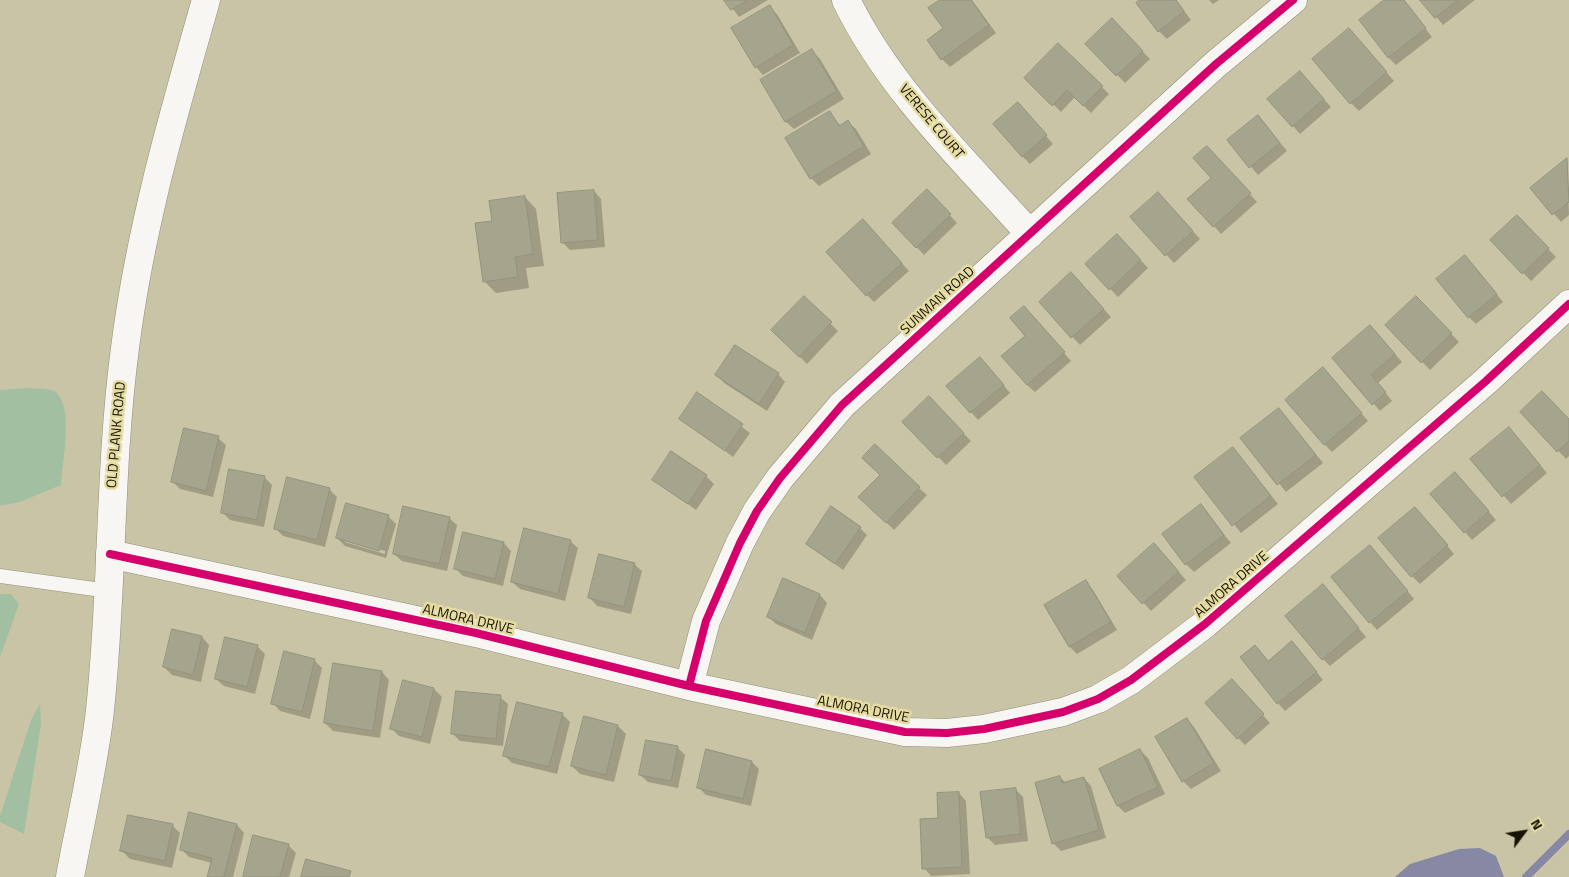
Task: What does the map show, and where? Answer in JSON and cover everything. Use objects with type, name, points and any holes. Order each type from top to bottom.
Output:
[{"type":"street","name":"OLD PLANK ROAD","points":[[70,877],[100,711],[109,591],[112,493],[118,408],[130,309],[154,192],[177,100],[206,0]]},
{"type":"street","name":"VERESE COURT","points":[[846,0],[864,36],[921,114],[1030,234]]},
{"type":"street","name":"SUNMAN ROAD","points":[[689,686],[706,621],[740,543],[757,511],[780,478],[842,405],[1216,64],[1293,0]]},
{"type":"street","name":"ALMORA DRIVE","points":[[110,554],[476,634],[689,686],[905,732],[947,733],[984,729],[1063,712],[1098,699],[1131,680],[1205,624],[1486,381],[1569,304]]},
{"type":"lane","points":[[0,576],[109,591]]},
{"type":"green space","points":[[27,388],[54,391],[60,398],[64,408],[66,435],[61,485],[20,502],[0,506],[0,390]]},
{"type":"green space","points":[[0,594],[11,594],[19,604],[0,657]]},
{"type":"green space","points":[[40,704],[41,724],[24,834],[0,822],[0,816],[31,720]]},
{"type":"water","points":[[1480,848],[1496,856],[1504,877],[1395,877],[1410,864],[1459,849]]},
{"type":"building","points":[[724,0],[748,0],[731,10]]},
{"type":"building","points":[[940,0],[971,0],[989,25],[941,60],[927,40],[943,28],[928,8]]},
{"type":"building","points":[[1139,0],[1176,0],[1184,11],[1158,32],[1136,3]]},
{"type":"building","points":[[1384,0],[1404,0],[1426,28],[1388,58],[1359,20]]},
{"type":"building","points":[[1420,0],[1458,0],[1435,18]]},
{"type":"building","points":[[770,5],[793,45],[755,68],[731,28]]},
{"type":"building","points":[[1112,18],[1143,51],[1116,76],[1085,44]]},
{"type":"building","points":[[1349,28],[1387,72],[1350,104],[1312,59]]},
{"type":"building","points":[[1058,43],[1103,86],[1083,106],[1067,90],[1052,106],[1024,78]]},
{"type":"building","points":[[812,49],[837,91],[785,122],[760,80]]},
{"type":"building","points":[[1300,71],[1324,99],[1292,127],[1267,99]]},
{"type":"building","points":[[1018,102],[1047,135],[1022,157],[993,124]]},
{"type":"building","points":[[830,111],[839,126],[848,120],[864,146],[810,179],[785,138]]},
{"type":"building","points":[[1258,115],[1280,143],[1249,168],[1227,140]]},
{"type":"building","points":[[1207,146],[1251,193],[1213,227],[1187,199],[1211,178],[1193,158]]},
{"type":"building","points":[[1567,158],[1569,202],[1552,215],[1530,188]]},
{"type":"building","points":[[927,189],[951,214],[916,248],[892,223]]},
{"type":"building","points":[[594,190],[598,240],[561,243],[557,193]]},
{"type":"building","points":[[1158,192],[1193,231],[1165,256],[1130,217]]},
{"type":"building","points":[[525,196],[533,254],[515,257],[518,277],[483,282],[475,223],[492,221],[489,201]]},
{"type":"building","points":[[1517,215],[1549,248],[1522,274],[1490,240]]},
{"type":"building","points":[[863,219],[902,263],[866,296],[826,252]]},
{"type":"building","points":[[1117,234],[1141,260],[1109,290],[1085,264]]},
{"type":"building","points":[[1465,255],[1497,294],[1468,318],[1436,279]]},
{"type":"building","points":[[1071,272],[1104,309],[1071,338],[1039,302]]},
{"type":"building","points":[[804,296],[832,322],[799,357],[771,330]]},
{"type":"building","points":[[1416,296],[1452,333],[1421,363],[1385,325]]},
{"type":"building","points":[[1024,306],[1065,352],[1027,385],[1001,356],[1025,336],[1010,318]]},
{"type":"building","points":[[1370,325],[1395,354],[1371,375],[1386,392],[1372,405],[1332,358]]},
{"type":"building","points":[[735,345],[779,373],[759,404],[715,375]]},
{"type":"building","points":[[980,357],[1004,385],[970,413],[946,386]]},
{"type":"building","points":[[1323,367],[1362,413],[1324,445],[1285,400]]},
{"type":"building","points":[[1542,391],[1569,419],[1569,441],[1557,452],[1520,412]]},
{"type":"building","points":[[697,392],[743,424],[725,451],[679,419]]},
{"type":"building","points":[[929,396],[964,433],[937,458],[902,422]]},
{"type":"building","points":[[1279,408],[1316,455],[1277,485],[1240,438]]},
{"type":"building","points":[[1509,427],[1540,465],[1502,497],[1470,459]]},
{"type":"building","points":[[184,428],[219,436],[206,491],[171,482]]},
{"type":"building","points":[[875,444],[920,487],[886,523],[858,497],[880,475],[862,458]]},
{"type":"building","points":[[1233,447],[1271,496],[1232,526],[1194,477]]},
{"type":"building","points":[[671,451],[707,475],[688,504],[652,480]]},
{"type":"building","points":[[229,469],[265,476],[257,520],[221,513]]},
{"type":"building","points":[[1455,472],[1489,511],[1464,533],[1430,494]]},
{"type":"building","points":[[287,477],[330,488],[317,540],[274,529]]},
{"type":"building","points":[[346,503],[389,515],[379,551],[336,538]]},
{"type":"building","points":[[1201,504],[1224,535],[1185,565],[1162,534]]},
{"type":"building","points":[[403,506],[450,517],[439,564],[393,554]]},
{"type":"building","points":[[831,506],[861,527],[835,564],[806,544]]},
{"type":"building","points":[[1415,507],[1448,545],[1411,577],[1378,538]]},
{"type":"building","points":[[524,528],[571,540],[558,594],[511,582]]},
{"type":"building","points":[[463,532],[504,542],[495,579],[454,569]]},
{"type":"building","points":[[1154,543],[1179,572],[1142,604],[1117,576]]},
{"type":"building","points":[[1370,545],[1408,591],[1369,623],[1331,577]]},
{"type":"building","points":[[599,554],[635,563],[624,607],[588,598]]},
{"type":"building","points":[[783,578],[820,594],[805,633],[767,617]]},
{"type":"building","points":[[1086,580],[1111,622],[1069,647],[1044,605]]},
{"type":"building","points":[[1323,584],[1359,628],[1322,660],[1285,616]]},
{"type":"building","points":[[172,629],[202,636],[193,675],[163,667]]},
{"type":"building","points":[[225,637],[258,645],[247,687],[215,679]]},
{"type":"building","points":[[1292,641],[1317,672],[1277,704],[1240,657],[1255,645],[1268,661]]},
{"type":"building","points":[[284,651],[315,659],[302,712],[271,704]]},
{"type":"building","points":[[333,663],[382,671],[373,731],[324,723]]},
{"type":"building","points":[[1232,679],[1264,714],[1237,739],[1205,703]]},
{"type":"building","points":[[403,680],[434,688],[422,737],[390,729]]},
{"type":"building","points":[[456,691],[501,695],[496,739],[451,734]]},
{"type":"building","points":[[517,702],[563,713],[549,767],[503,756]]},
{"type":"building","points":[[584,716],[618,725],[606,775],[571,766]]},
{"type":"building","points":[[1187,718],[1214,763],[1182,782],[1155,737]]},
{"type":"building","points":[[646,740],[678,746],[671,781],[639,775]]},
{"type":"building","points":[[706,749],[752,761],[743,799],[697,788]]},
{"type":"building","points":[[1140,749],[1158,787],[1117,806],[1099,769]]},
{"type":"building","points":[[1060,776],[1062,783],[1084,777],[1099,830],[1052,844],[1035,783]]},
{"type":"building","points":[[1016,788],[1021,834],[986,838],[980,792]]},
{"type":"building","points":[[959,792],[962,867],[922,869],[920,819],[938,818],[937,793]]},
{"type":"building","points":[[189,812],[237,824],[224,877],[207,877],[212,858],[180,850]]},
{"type":"building","points":[[128,815],[173,824],[165,861],[120,851]]},
{"type":"building","points":[[253,835],[289,844],[280,877],[243,877]]},
{"type":"building","points":[[306,859],[351,871],[349,877],[301,877]]},
{"type":"waterway","points":[[1526,877],[1569,834]]},
{"type":"cycle path","points":[[689,686],[706,621],[740,543],[757,511],[780,478],[842,405],[1216,64],[1293,0]]},
{"type":"cycle path","points":[[110,554],[476,633],[689,686],[905,732],[947,733],[984,729],[1063,712],[1098,699],[1131,680],[1205,624],[1486,381],[1569,304]]}]
